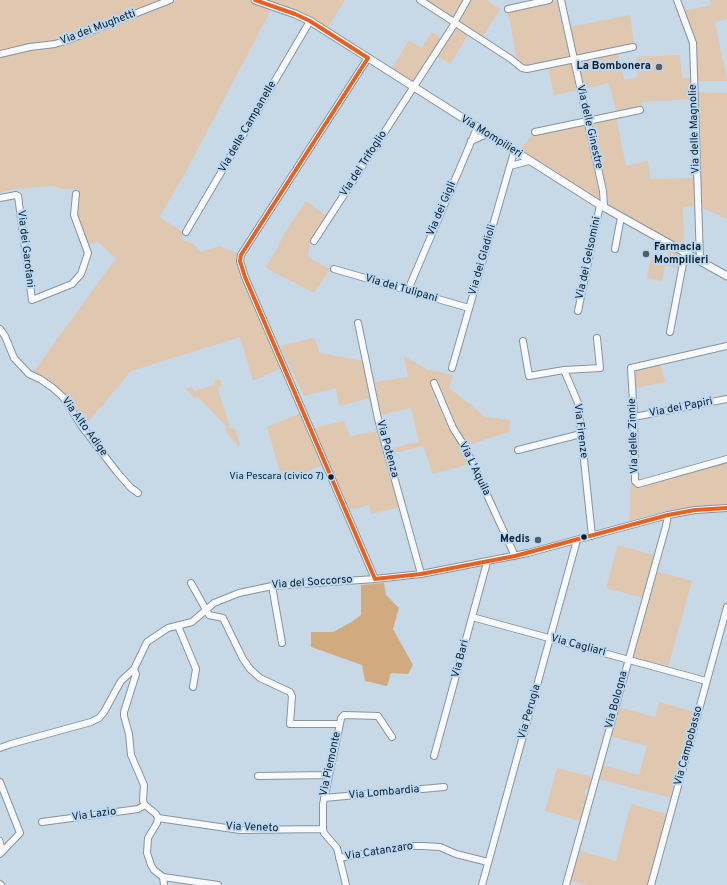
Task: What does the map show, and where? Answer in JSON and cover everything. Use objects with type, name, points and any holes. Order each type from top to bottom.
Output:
[{"type":"street","name":"Via dei Mughetti","points":[[0,54],[30,47],[55,44],[68,40],[170,0]]},
{"type":"street","name":"Via Mompilieri","points":[[255,0],[310,21],[514,152],[602,206],[727,276]]},
{"type":"street","points":[[420,0],[511,59],[522,68],[527,69],[633,47]]},
{"type":"street","name":"Via del Trifoglio","points":[[314,241],[455,23],[467,0]]},
{"type":"street","points":[[508,9],[550,0]]},
{"type":"street","name":"Via delle Ginestre","points":[[561,0],[603,191],[602,206]]},
{"type":"street","name":"Via delle Magnolie","points":[[677,0],[693,43],[700,261]]},
{"type":"street","name":"Via delle Campanelle","points":[[186,232],[310,21]]},
{"type":"street","points":[[368,58],[241,255],[240,260],[245,277],[375,579]]},
{"type":"street","points":[[535,132],[640,110]]},
{"type":"street","name":"Via dei Gigli","points":[[408,290],[477,128]]},
{"type":"street","points":[[471,140],[487,134]]},
{"type":"street","name":"Via dei Gladioli","points":[[452,368],[514,152]]},
{"type":"street","points":[[510,166],[529,161]]},
{"type":"street","name":"Via dei Garofani","points":[[0,198],[16,195],[18,196],[32,300],[72,284],[81,274],[88,253],[74,215],[76,194]]},
{"type":"street","name":"Via dei Gelsomini","points":[[578,311],[602,206]]},
{"type":"street","points":[[615,250],[621,217]]},
{"type":"street","points":[[670,332],[685,253]]},
{"type":"street","name":"Via dei Tulipani","points":[[334,269],[469,308]]},
{"type":"street","name":"Via Potenza","points":[[358,323],[378,419],[421,574]]},
{"type":"street","name":"Via Alto Adige","points":[[0,330],[5,336],[14,358],[29,374],[49,385],[63,397],[83,428],[117,472],[130,487],[138,493]]},
{"type":"street","points":[[523,342],[529,376],[564,370],[600,368],[597,338]]},
{"type":"street","name":"Via delle Zinnie","points":[[727,346],[631,368],[634,417],[635,481],[638,484],[727,459]]},
{"type":"street","name":"Via Firenze","points":[[564,370],[578,403],[592,536]]},
{"type":"street","name":"Via L'Aquila","points":[[434,383],[515,556]]},
{"type":"street","name":"Via dei Papiri","points":[[634,417],[727,399]]},
{"type":"street","points":[[518,450],[581,434]]},
{"type":"street","name":"Via del Soccorso","points":[[0,748],[91,722],[99,718],[104,712],[121,681],[134,669],[147,642],[168,628],[183,626],[192,622],[214,603],[238,592],[272,586],[375,579],[421,574],[515,556],[668,514],[694,510],[727,508]]},
{"type":"street","name":"Via Bologna","points":[[566,885],[666,526],[668,514]]},
{"type":"street","name":"Via Perugia","points":[[482,885],[577,540]]},
{"type":"street","name":"Via Bari","points":[[434,756],[487,561]]},
{"type":"street","points":[[191,583],[206,610]]},
{"type":"street","points":[[272,586],[282,643]]},
{"type":"street","name":"Via Campobasso","points":[[651,885],[727,607]]},
{"type":"street","name":"Via Piemonte","points":[[206,610],[209,615],[222,618],[243,659],[250,669],[260,678],[290,692],[292,696],[290,724],[340,724],[323,804],[323,829]]},
{"type":"street","name":"Via Cagliari","points":[[472,617],[706,681]]},
{"type":"street","points":[[178,626],[196,669],[193,687]]},
{"type":"street","points":[[134,669],[136,674],[124,712],[132,755],[144,785],[143,801],[158,818],[157,823],[148,838],[147,853],[151,865],[154,870],[163,877],[218,885]]},
{"type":"street","points":[[340,724],[341,718],[344,715],[378,716],[392,737]]},
{"type":"street","points":[[258,776],[329,775]]},
{"type":"street","points":[[0,782],[20,832],[1,853]]},
{"type":"street","name":"Via Lombardia","points":[[324,798],[444,787]]},
{"type":"street","name":"Via Lazio","points":[[42,822],[138,809],[145,805]]},
{"type":"street","name":"Via Veneto","points":[[158,818],[240,830],[323,829]]},
{"type":"street","points":[[323,829],[337,848],[346,885]]},
{"type":"street","points":[[0,840],[1,853]]},
{"type":"street","name":"Via Catanzaro","points":[[339,858],[410,846],[423,846],[440,847],[456,854],[488,862]]},
{"type":"street","points":[[163,877],[164,885]]},
{"type":"shaded area","points":[[0,0],[165,0],[66,38],[0,53]]},
{"type":"shaded area","points":[[178,0],[250,0],[272,8],[182,179],[159,217],[183,232],[181,239],[193,244],[201,252],[219,246],[237,253],[244,281],[281,368],[253,381],[240,337],[131,371],[89,421],[83,425],[61,391],[32,374],[116,258],[98,242],[88,244],[77,218],[79,189],[61,189],[54,186],[13,189],[0,193],[0,57],[27,50],[72,42]]},
{"type":"shaded area","points":[[266,0],[345,0],[328,27],[296,10]]},
{"type":"shaded area","points":[[426,0],[465,0],[454,18]]},
{"type":"shaded area","points":[[469,0],[486,0],[500,9],[482,38],[456,22]]},
{"type":"shaded area","points":[[560,0],[572,58],[526,67],[521,65],[517,60],[510,21],[506,12]]},
{"type":"shaded area","points":[[710,0],[727,0],[727,19],[715,22],[727,81],[696,81],[694,37],[684,11],[711,5]]},
{"type":"shaded area","points":[[630,15],[634,44],[576,57],[570,27]]},
{"type":"shaded area","points":[[456,27],[468,35],[450,64],[437,56]]},
{"type":"shaded area","points":[[432,32],[442,39],[413,83],[392,68],[409,40],[422,48]]},
{"type":"shaded area","points":[[618,52],[624,80],[638,77],[636,57],[680,55],[682,78],[691,78],[692,99],[641,102],[642,107],[616,112],[609,83],[584,89],[578,61]]},
{"type":"shaded area","points":[[573,62],[579,90],[554,95],[548,67]]},
{"type":"shaded area","points":[[696,92],[727,93],[727,219],[700,207]]},
{"type":"shaded area","points":[[616,117],[626,166],[648,161],[650,179],[695,178],[696,206],[683,207],[684,249],[611,208],[609,205],[591,123]]},
{"type":"shaded area","points":[[587,123],[601,193],[600,201],[518,151],[534,134]]},
{"type":"shaded area","points":[[306,201],[326,216],[310,243],[308,257],[330,269],[314,293],[266,268],[289,226]]},
{"type":"shaded area","points":[[669,247],[683,254],[680,269],[665,265],[662,281],[647,278],[652,254],[667,257]]},
{"type":"shaded area","points":[[314,338],[320,353],[363,361],[370,398],[339,406],[336,388],[304,396],[280,346]]},
{"type":"shaded area","points":[[404,356],[428,370],[453,375],[449,388],[486,417],[510,420],[509,432],[468,445],[464,443],[435,379],[430,381],[437,395],[434,399],[436,403],[441,402],[454,435],[469,464],[433,474],[423,446],[390,454],[388,449],[419,442],[411,408],[381,415],[375,382],[408,377]]},
{"type":"shaded area","points":[[660,364],[665,382],[634,388],[632,371]]},
{"type":"shaded area","points":[[219,379],[222,385],[218,389],[230,428],[235,429],[240,445],[238,446],[225,431],[227,427],[198,397],[194,398],[186,389],[192,387],[194,391],[214,385],[214,380]]},
{"type":"shaded area","points":[[301,413],[323,465],[283,482],[267,427]]},
{"type":"shaded area","points":[[344,421],[350,436],[379,431],[399,507],[372,514],[369,505],[350,510],[314,428]]},
{"type":"shaded area","points":[[727,462],[727,504],[673,509],[629,521],[631,482],[635,487]]},
{"type":"shaded area","points":[[618,545],[654,555],[643,598],[606,588]]},
{"type":"shaded area","points":[[656,571],[692,581],[668,667],[632,657]]},
{"type":"shaded area","points":[[384,583],[386,595],[399,608],[393,629],[413,665],[408,674],[391,673],[387,686],[365,681],[362,665],[311,647],[311,632],[333,632],[361,615],[361,585]]},
{"type":"shaded area","points":[[659,702],[695,712],[671,798],[599,779],[603,765],[639,775],[647,746],[610,736],[618,707],[655,717]]},
{"type":"shaded area","points":[[557,768],[592,777],[589,788],[585,790],[585,796],[587,797],[580,821],[545,811]]},
{"type":"shaded area","points":[[631,804],[667,814],[648,885],[586,885],[571,881],[580,851],[616,861]]},
{"type":"transit line","points":[[255,0],[310,21],[368,58],[241,255],[240,261],[245,277],[375,579],[421,574],[515,556],[668,515],[695,510],[727,508]]},
{"type":"place","name":"La Bombonera","points":[[659,67]]},
{"type":"place","name":"Farmacia Mompilieri","points":[[646,254]]},
{"type":"place","name":"Via Pescara (civico 7)","points":[[331,477]]},
{"type":"place","name":"Medis","points":[[538,540]]}]
